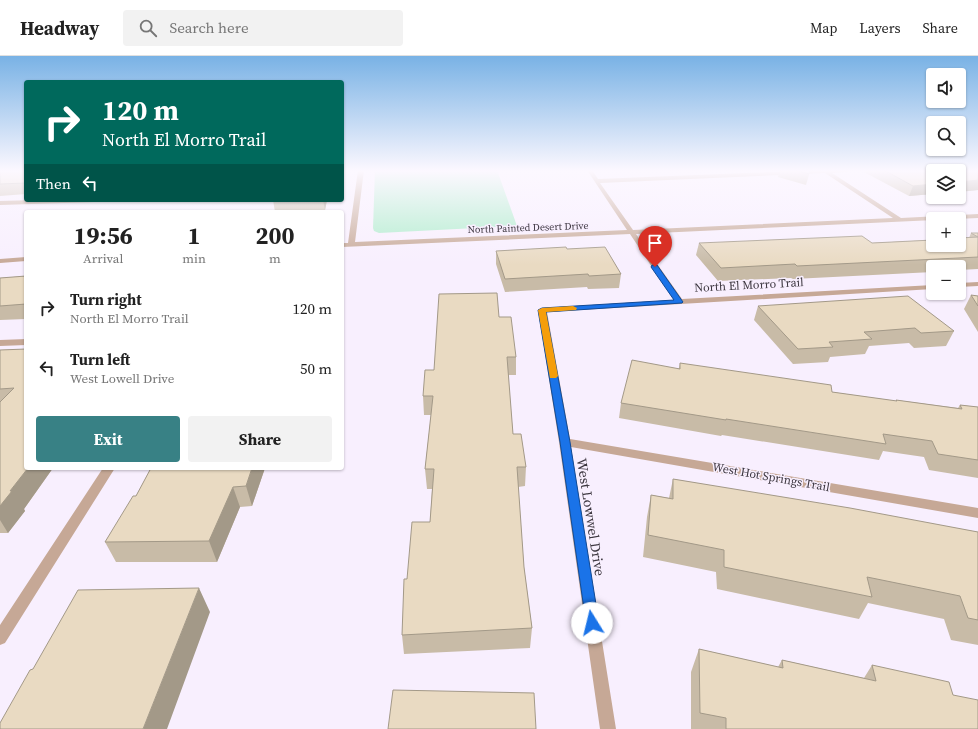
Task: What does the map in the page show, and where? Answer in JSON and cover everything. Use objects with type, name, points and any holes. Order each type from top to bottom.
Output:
[{"type":"street","points":[[351,244],[357,201]]},
{"type":"street","points":[[610,201],[679,302]]},
{"type":"street","points":[[873,201],[899,219]]},
{"type":"street","points":[[0,203],[32,202]]},
{"type":"street","name":"North Painted Desert Drive","points":[[344,245],[978,216]]},
{"type":"street","points":[[0,261],[24,259]]},
{"type":"street","points":[[966,285],[978,284]]},
{"type":"street","name":"North El Morro Trail","points":[[542,310],[926,287]]},
{"type":"street","name":"West Lowwel Drive","points":[[542,310],[565,442],[608,729]]},
{"type":"street","points":[[0,343],[24,342]]},
{"type":"street","name":"West Hot Springs Trail","points":[[565,442],[978,513]]},
{"type":"street","points":[[0,638],[109,470]]},
{"type":"green space","points":[[374,201],[508,201],[517,226],[379,233],[374,231]]},
{"type":"building","points":[[971,233],[978,233],[978,237]]},
{"type":"building","points":[[862,236],[872,243],[926,240],[926,252],[966,252],[966,238],[978,237],[978,257],[797,266],[795,264],[721,268],[699,243]]},
{"type":"building","points":[[566,247],[567,249],[605,247],[621,274],[589,276],[588,274],[505,279],[496,251]]},
{"type":"building","points":[[24,276],[24,304],[0,306],[0,278]]},
{"type":"building","points":[[497,293],[499,317],[511,317],[516,357],[507,357],[513,434],[521,434],[526,467],[517,467],[524,567],[532,628],[402,635],[404,579],[407,579],[412,522],[430,522],[434,469],[425,469],[433,396],[423,396],[425,370],[434,370],[439,294]]},
{"type":"building","points":[[971,295],[978,296],[978,306]]},
{"type":"building","points":[[908,296],[954,331],[921,333],[915,328],[864,332],[872,339],[829,342],[833,347],[798,349],[758,306]]},
{"type":"building","points":[[24,349],[24,470],[26,470],[0,506],[0,402],[14,388],[0,389],[0,350]]},
{"type":"building","points":[[632,360],[680,369],[680,363],[831,385],[832,392],[897,401],[896,400],[962,409],[960,405],[978,407],[978,460],[938,454],[932,441],[883,434],[886,444],[621,403]]},
{"type":"building","points":[[150,470],[251,470],[246,486],[233,487],[209,541],[105,542],[133,496],[136,496]]},
{"type":"building","points":[[673,479],[850,508],[978,532],[978,620],[968,618],[960,596],[867,577],[872,597],[724,567],[724,550],[648,535],[651,495],[673,499]]},
{"type":"building","points":[[199,588],[143,729],[0,729],[0,723],[78,590]]},
{"type":"building","points":[[699,649],[783,668],[782,660],[876,681],[872,665],[949,682],[953,695],[978,700],[978,729],[726,729],[726,718],[700,713]]},
{"type":"building","points":[[393,690],[534,693],[536,729],[388,729]]},
{"type":"slow traffic","points":[[553,376],[542,310],[573,308]]},
{"type":"route","points":[[592,623],[565,442],[542,310],[679,302],[655,267]]}]
